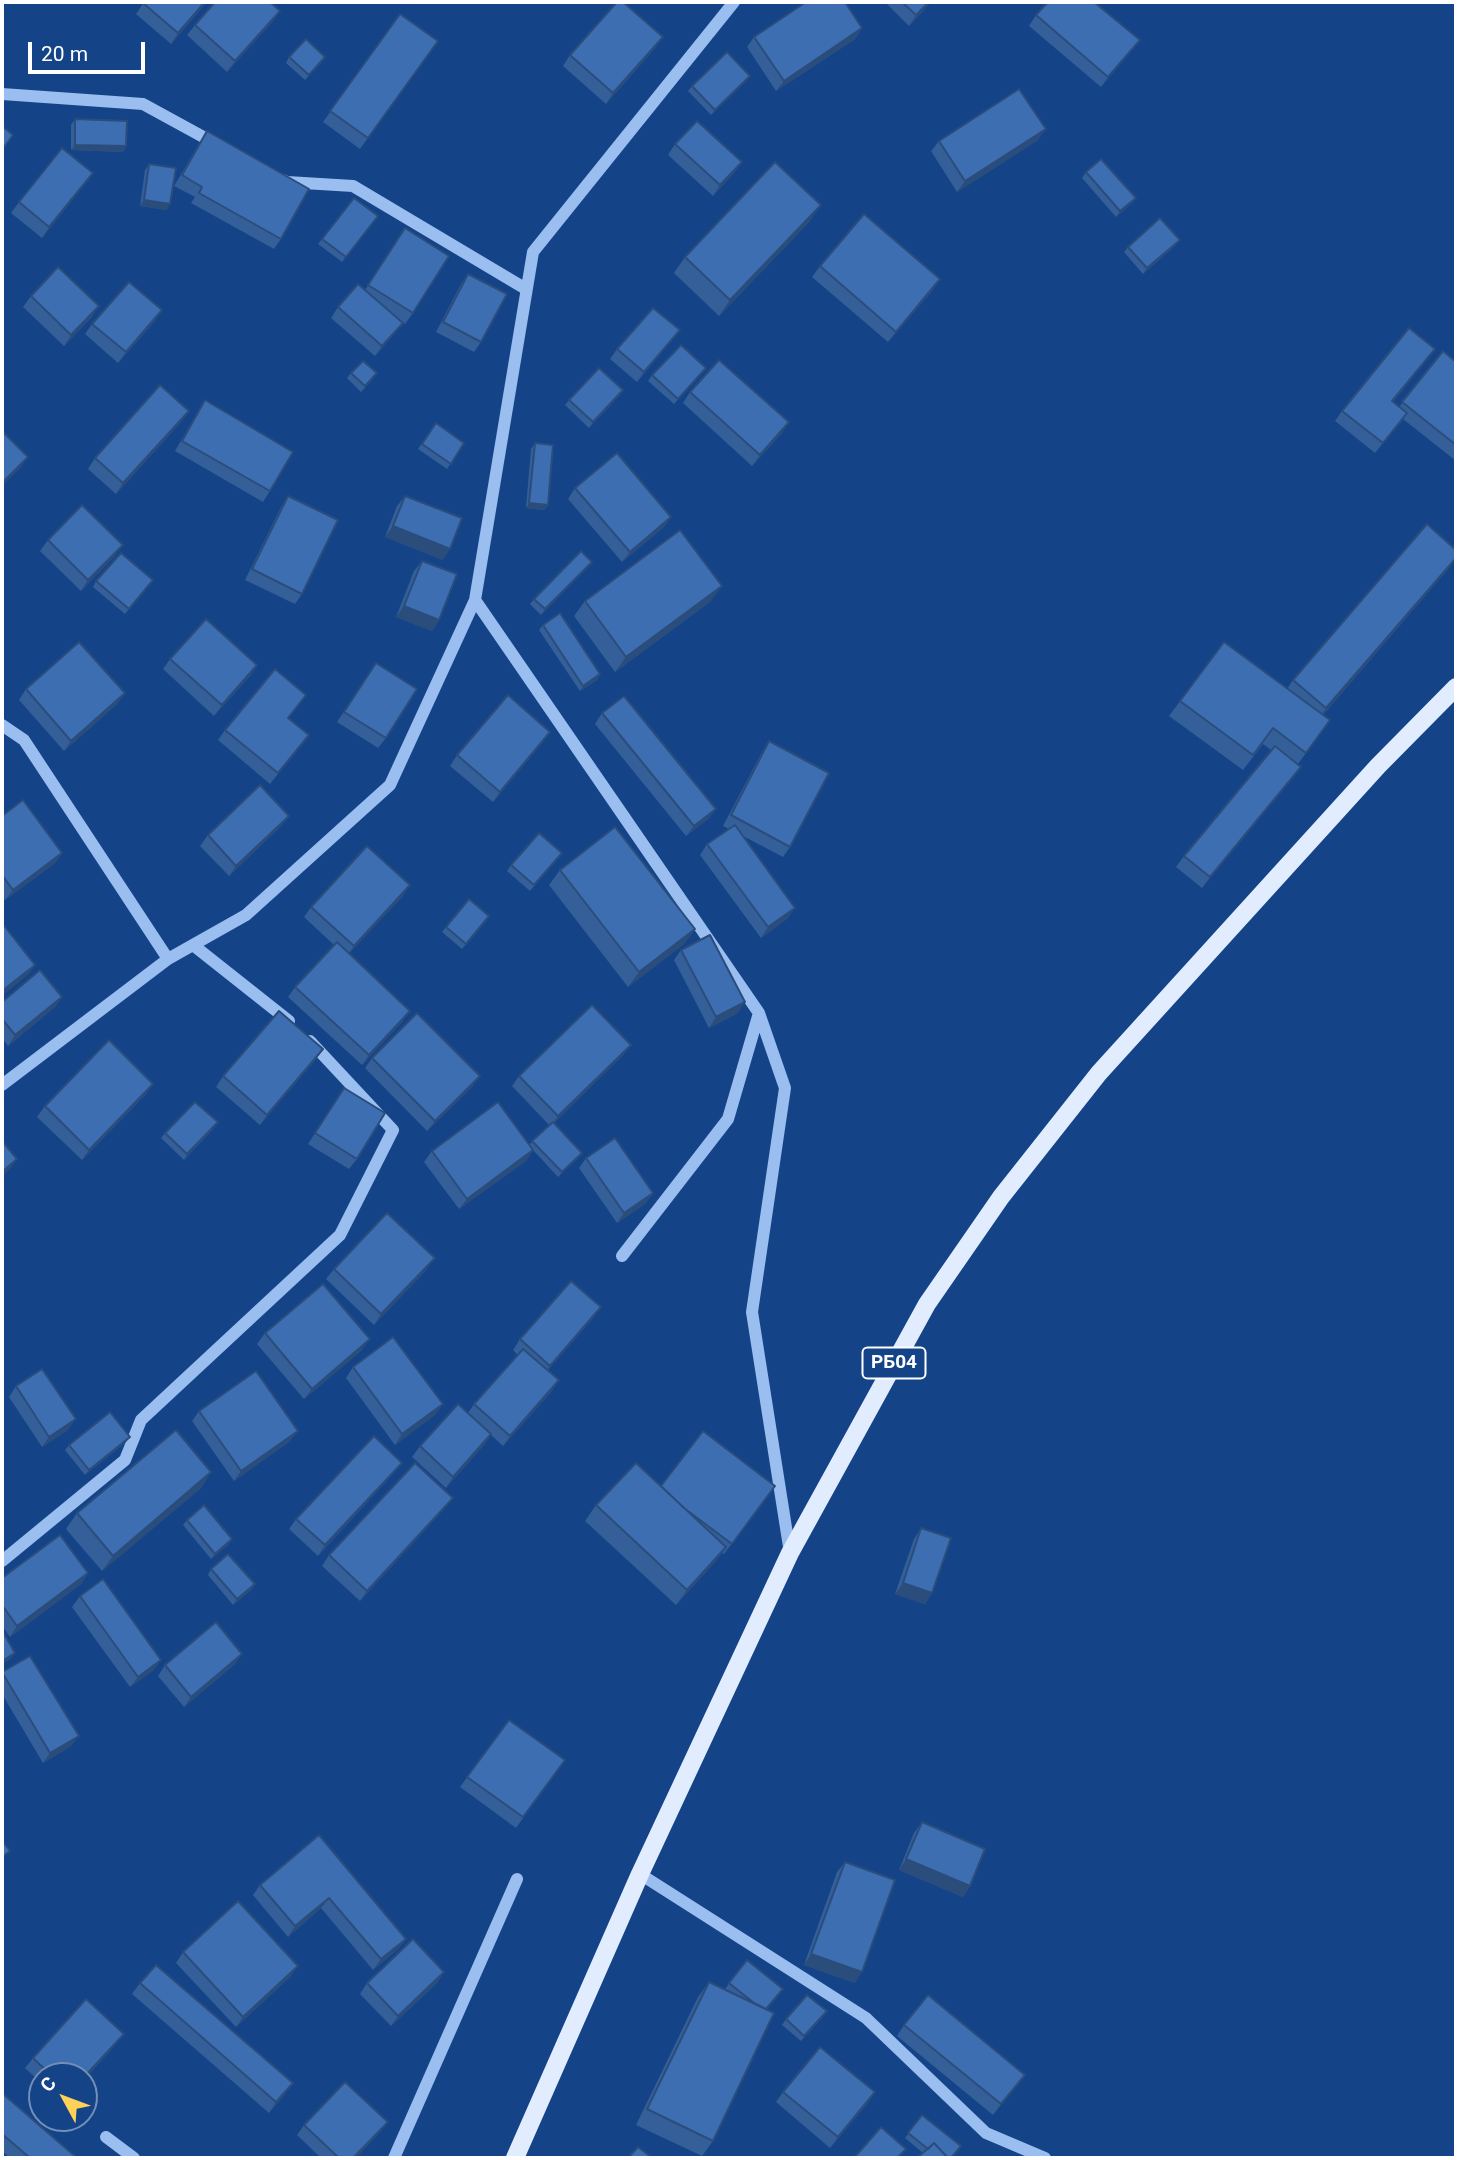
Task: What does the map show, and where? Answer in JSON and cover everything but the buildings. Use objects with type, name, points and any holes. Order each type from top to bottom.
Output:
[{"type":"main road","name":"РБ04","points":[[515,2158],[640,1874],[790,1553],[927,1304],[1001,1198],[1099,1073],[1378,766],[1456,687]]},
{"type":"street","points":[[2,1085],[168,959],[246,915],[390,785],[475,600],[533,252],[734,2]]},
{"type":"street","points":[[2,94],[143,104],[227,149]]},
{"type":"street","points":[[275,176],[287,182],[353,186],[526,289]]},
{"type":"street","points":[[475,600],[759,1013],[785,1088],[752,1312],[790,1553]]},
{"type":"street","points":[[2,725],[24,740],[168,959]]},
{"type":"street","points":[[2,1561],[125,1460],[141,1420],[340,1235],[393,1130],[297,1028],[193,945]]},
{"type":"street","points":[[622,1256],[728,1119],[759,1013]]},
{"type":"street","points":[[640,1874],[866,2018],[986,2133],[1045,2158]]},
{"type":"street","points":[[394,2158],[516,1879]]},
{"type":"street","points":[[106,2137],[134,2158]]}]
